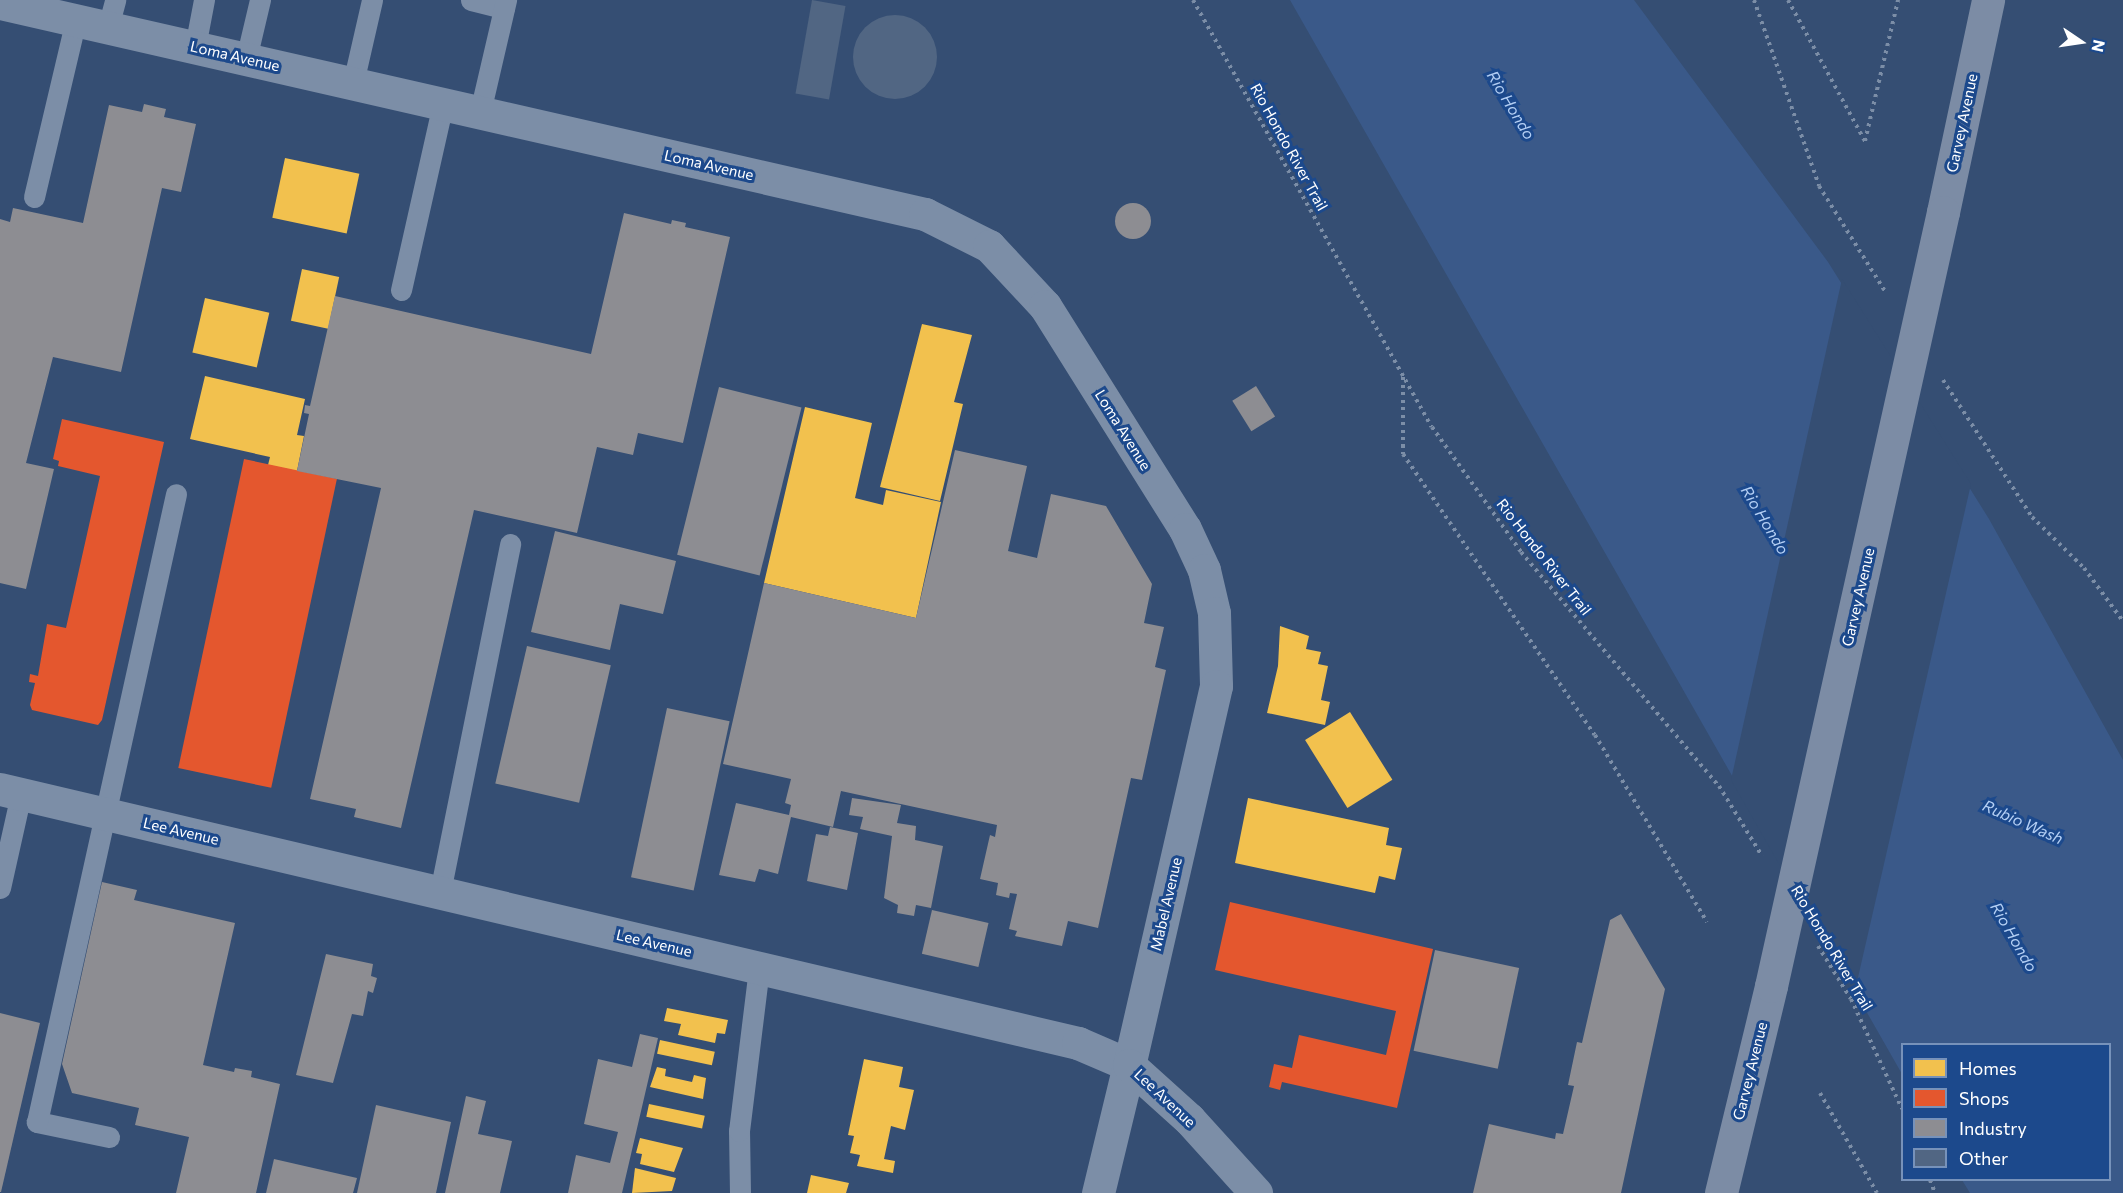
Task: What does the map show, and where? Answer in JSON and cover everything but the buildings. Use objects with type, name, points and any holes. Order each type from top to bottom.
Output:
[{"type":"main road","name":"Garvey Avenue","points":[[1721,1193],[1771,986],[1988,0]]},
{"type":"street","name":"Loma Avenue","points":[[0,3],[76,20],[112,14],[195,47],[925,214],[989,246],[1045,306],[1185,529],[1204,570],[1214,613]]},
{"type":"street","name":"Mabel Avenue","points":[[1098,1193],[1216,686],[1214,613]]},
{"type":"street","name":"Lee Avenue","points":[[10,791],[1078,1043],[1129,1065],[1189,1119],[1256,1193]]},
{"type":"lane","points":[[195,47],[204,0]]},
{"type":"lane","points":[[246,59],[260,0]]},
{"type":"lane","points":[[353,83],[372,0]]},
{"type":"lane","points":[[471,0],[505,4],[480,112]]},
{"type":"lane","points":[[34,197],[76,20]]},
{"type":"lane","points":[[401,290],[443,104]]},
{"type":"lane","points":[[109,1137],[37,1122],[103,813],[176,494]]},
{"type":"lane","points":[[440,892],[510,544]]},
{"type":"lane","points":[[0,888],[10,791]]},
{"type":"lane","points":[[740,1193],[739,1131],[759,967]]},
{"type":"path","name":"Rio Hondo River Trail","points":[[1193,0],[1432,427],[1521,552],[1719,786],[1763,857]]},
{"type":"path","points":[[1788,0],[1865,141],[1898,0]]},
{"type":"path","points":[[1403,376],[1403,454],[1595,735],[1707,922]]},
{"type":"path","name":"Rio Hondo River Trail","points":[[1814,939],[1851,999],[1901,1107]]},
{"type":"path","points":[[1820,1093],[1876,1193]]},
{"type":"water","points":[[1290,0],[1634,0],[1828,262],[1989,519],[2123,760],[2123,1193],[1970,1193],[1963,1181],[2111,1181],[2111,1043],[1901,1043],[1901,1072]]},
{"type":"pier","points":[[1842,279],[1971,484],[1854,995],[1731,780]]},
{"type":"water label","name":"Rio Hondo","points":[[1511,105]]},
{"type":"water label","name":"Rio Hondo","points":[[1765,520]]},
{"type":"water label","name":"Rubio Wash","points":[[2023,822]]},
{"type":"water label","name":"Rio Hondo","points":[[2014,937]]}]
